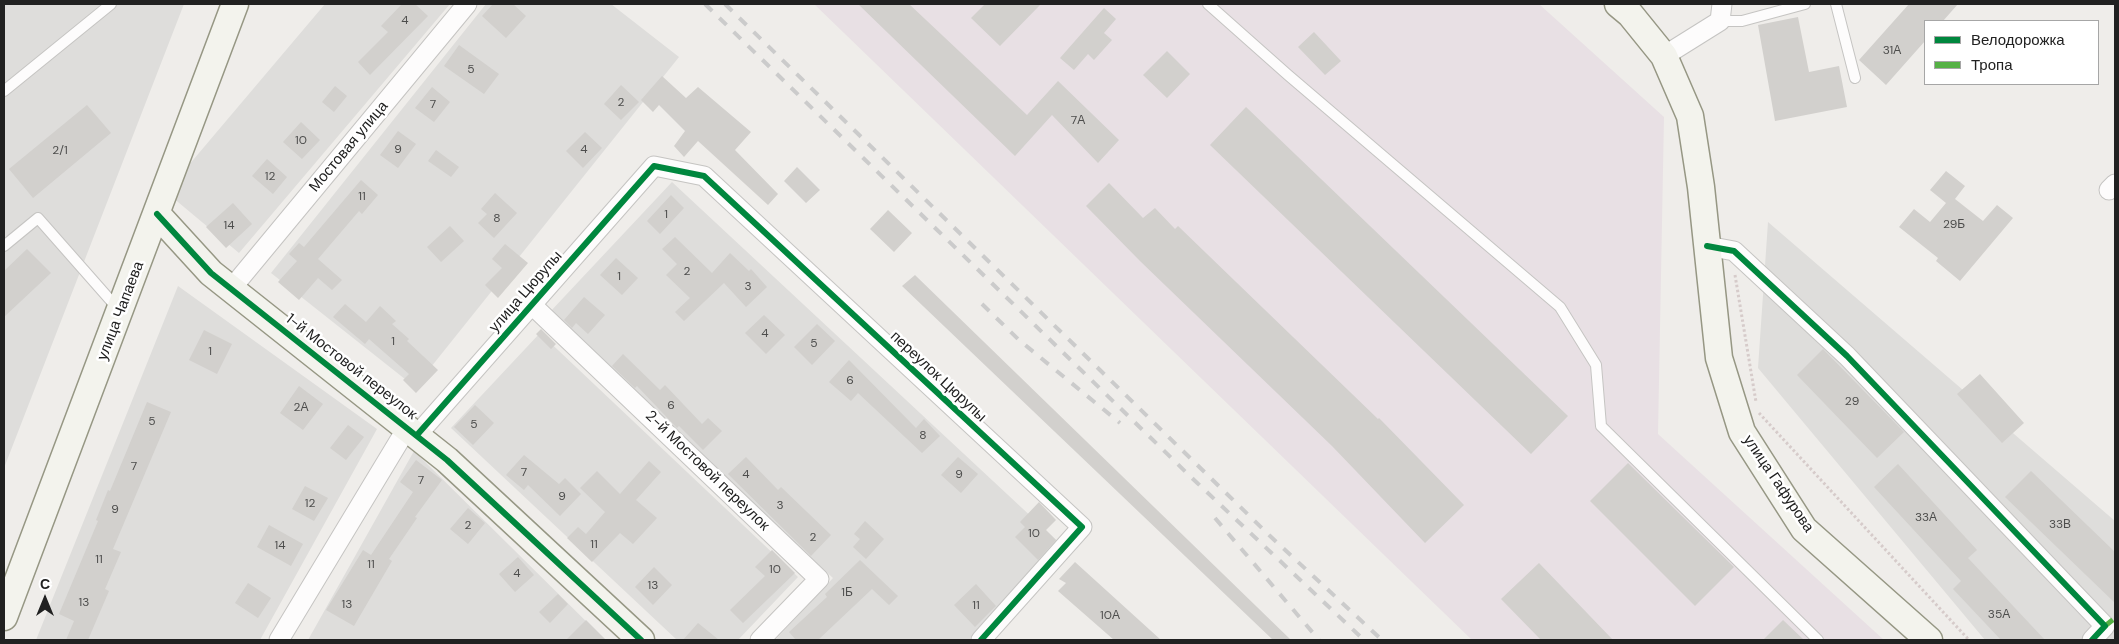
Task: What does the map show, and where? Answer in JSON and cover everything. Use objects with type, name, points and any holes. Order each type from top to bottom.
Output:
[{"type":"main road","name":"улица Чапаева","points":[[4,617],[235,4]]},
{"type":"main road","name":"улица Гафурова","points":[[1618,4],[1630,14],[1664,56],[1690,116],[1701,187],[1719,248],[1719,358],[1742,432],[1804,529],[1929,640]]},
{"type":"main road","name":"1-й Мостовой переулок","points":[[157,214],[211,273],[412,432],[641,640]]},
{"type":"street","name":"Мостовая улица","points":[[231,289],[467,4]]},
{"type":"street","points":[[1664,56],[1721,12]]},
{"type":"street","name":"улица Цюрупы","points":[[280,640],[412,432],[532,305],[654,166]]},
{"type":"street","name":"переулок Цюрупы","points":[[654,166],[704,176],[1082,527],[981,640]]},
{"type":"street","points":[[1719,248],[1847,356],[2110,622],[2092,640]]},
{"type":"street","name":"2-й Мостовой переулок","points":[[532,305],[819,579],[760,640]]},
{"type":"lane","points":[[4,91],[111,4]]},
{"type":"lane","points":[[1208,4],[1288,75],[1560,307],[1596,365],[1601,426],[1818,640]]},
{"type":"lane","points":[[1721,12],[1742,21],[1805,4]]},
{"type":"lane","points":[[1836,4],[1855,78]]},
{"type":"lane","points":[[4,246],[38,218],[120,312]]},
{"type":"path","points":[[1719,248],[1758,412],[1969,640]]},
{"type":"shaded area","points":[[4,4],[184,4],[4,468]]},
{"type":"shaded area","points":[[325,4],[450,4],[239,253],[166,192]]},
{"type":"shaded area","points":[[486,4],[611,4],[679,57],[415,387],[271,273]]},
{"type":"shaded area","points":[[814,4],[1539,4],[1664,117],[1658,434],[1884,640],[1472,640]]},
{"type":"shaded area","points":[[672,182],[1066,549],[980,640],[775,640],[833,578],[549,313]]},
{"type":"shaded area","points":[[1768,222],[2115,521],[2115,640],[1985,640],[1758,368]]},
{"type":"shaded area","points":[[178,286],[377,429],[260,640],[36,640]]},
{"type":"shaded area","points":[[540,333],[798,577],[738,640],[677,640],[451,428]]},
{"type":"shaded area","points":[[414,451],[605,640],[308,640]]},
{"type":"building","points":[[402,4],[415,4],[428,16],[370,75],[358,62],[388,32],[381,26]]},
{"type":"building","points":[[493,4],[513,4],[526,16],[506,38],[482,16]]},
{"type":"building","points":[[858,4],[909,4],[1027,115],[1058,81],[1119,140],[1098,163],[1052,115],[1015,156]]},
{"type":"building","points":[[985,4],[1041,4],[1000,46],[971,18]]},
{"type":"building","points":[[1909,4],[1958,4],[1944,20],[1924,20],[1924,42],[1886,85],[1859,60]]},
{"type":"building","points":[[1104,8],[1116,19],[1104,33],[1112,40],[1094,60],[1088,54],[1074,70],[1060,58]]},
{"type":"building","points":[[1798,17],[1809,72],[1839,66],[1847,107],[1775,121],[1758,25]]},
{"type":"building","points":[[1314,32],[1341,61],[1325,75],[1298,47]]},
{"type":"building","points":[[459,45],[499,74],[484,94],[444,66]]},
{"type":"building","points":[[1167,51],[1190,74],[1167,98],[1143,75]]},
{"type":"building","points":[[662,76],[686,98],[698,87],[751,132],[735,150],[778,194],[768,205],[698,141],[684,157],[674,146],[685,131],[659,105],[653,112],[641,100]]},
{"type":"building","points":[[621,85],[639,102],[621,120],[604,104]]},
{"type":"building","points":[[335,86],[347,96],[334,112],[322,102]]},
{"type":"building","points":[[432,87],[450,102],[434,122],[415,108]]},
{"type":"building","points":[[87,105],[111,133],[33,198],[9,169]]},
{"type":"building","points":[[1246,107],[1568,416],[1531,454],[1210,145]]},
{"type":"building","points":[[301,122],[320,140],[302,159],[283,142]]},
{"type":"building","points":[[398,131],[416,144],[398,168],[380,155]]},
{"type":"building","points":[[585,132],[602,148],[583,168],[566,151]]},
{"type":"building","points":[[436,150],[459,167],[451,177],[428,161]]},
{"type":"building","points":[[267,159],[287,177],[273,194],[252,176]]},
{"type":"building","points":[[797,167],[820,190],[806,203],[784,181]]},
{"type":"building","points":[[1946,171],[1965,186],[1955,199],[1983,221],[1997,205],[2013,218],[1960,281],[1936,261],[1938,258],[1899,227],[1914,209],[1930,222],[1946,203],[1930,190]]},
{"type":"building","points":[[361,180],[378,195],[362,214],[359,211],[318,259],[342,280],[332,290],[318,278],[299,300],[278,282],[297,261],[289,254],[299,243],[304,247]]},
{"type":"building","points":[[1109,183],[1143,218],[1155,208],[1175,229],[1178,226],[1379,418],[1464,505],[1425,543],[1332,446],[1140,261],[1086,206]]},
{"type":"building","points":[[495,193],[517,213],[494,238],[478,223],[487,214],[481,209]]},
{"type":"building","points":[[671,195],[684,208],[660,234],[647,221]]},
{"type":"building","points":[[233,203],[252,224],[226,248],[206,227]]},
{"type":"building","points":[[888,210],[912,233],[894,252],[870,229]]},
{"type":"building","points":[[450,226],[464,241],[441,262],[427,247]]},
{"type":"building","points":[[675,237],[712,273],[730,253],[749,271],[751,269],[767,287],[746,307],[724,283],[684,321],[675,312],[690,298],[666,275],[677,264],[662,249]]},
{"type":"building","points":[[505,244],[528,263],[498,298],[485,285],[502,268],[492,259]]},
{"type":"building","points":[[27,249],[51,273],[4,317],[4,271]]},
{"type":"building","points":[[616,258],[638,278],[622,295],[600,275]]},
{"type":"building","points":[[915,275],[1291,640],[1273,640],[902,286]]},
{"type":"building","points":[[584,297],[605,315],[588,334],[576,323],[572,328],[564,320]]},
{"type":"building","points":[[345,304],[366,322],[380,306],[396,321],[392,324],[409,339],[407,341],[438,370],[416,393],[403,380],[409,374],[369,339],[365,344],[333,317]]},
{"type":"building","points":[[764,315],[785,335],[766,354],[745,333]]},
{"type":"building","points":[[817,324],[835,341],[812,365],[794,347]]},
{"type":"building","points":[[541,329],[556,344],[551,349],[536,334]]},
{"type":"building","points":[[204,330],[232,344],[217,374],[189,360]]},
{"type":"building","points":[[1823,349],[1904,432],[1877,458],[1797,375]]},
{"type":"building","points":[[623,354],[660,390],[665,385],[702,424],[708,418],[722,431],[703,450],[679,426],[677,428],[637,386],[635,388],[612,366]]},
{"type":"building","points":[[849,360],[916,428],[924,419],[940,436],[922,453],[858,393],[851,401],[829,382]]},
{"type":"building","points":[[1980,374],[2024,423],[2002,443],[1957,394]]},
{"type":"building","points":[[299,386],[323,404],[303,430],[280,413]]},
{"type":"building","points":[[147,402],[171,412],[113,549],[121,552],[105,589],[109,591],[88,640],[66,640],[74,621],[59,614],[98,521],[96,520],[108,490],[110,491]]},
{"type":"building","points":[[475,405],[494,423],[473,445],[454,427]]},
{"type":"building","points":[[348,425],[364,437],[346,460],[330,448]]},
{"type":"building","points":[[524,455],[559,484],[565,478],[581,494],[560,516],[528,485],[524,490],[506,475]]},
{"type":"building","points":[[746,457],[778,490],[781,487],[831,535],[811,556],[728,474]]},
{"type":"building","points":[[958,457],[978,474],[961,493],[941,475]]},
{"type":"building","points":[[416,460],[442,480],[415,517],[417,518],[389,559],[392,561],[354,626],[326,610],[363,550],[371,555],[413,492],[400,482]]},
{"type":"building","points":[[649,461],[661,472],[636,500],[657,518],[633,544],[620,533],[592,562],[567,538],[578,527],[586,534],[605,512],[580,488],[597,471],[620,494]]},
{"type":"building","points":[[1628,463],[1734,567],[1695,606],[1590,501]]},
{"type":"building","points":[[1898,464],[1977,550],[1968,558],[2045,640],[2001,640],[1953,589],[1961,581],[1874,487]]},
{"type":"building","points":[[2031,471],[2115,552],[2115,603],[2005,497]]},
{"type":"building","points":[[305,486],[328,498],[314,521],[292,509]]},
{"type":"building","points":[[1039,502],[1056,520],[1046,530],[1056,540],[1038,560],[1015,537],[1025,527],[1020,522]]},
{"type":"building","points":[[468,508],[485,523],[468,544],[450,529]]},
{"type":"building","points":[[865,521],[884,539],[866,559],[853,547],[860,539],[854,534]]},
{"type":"building","points":[[269,525],[303,544],[291,566],[257,547]]},
{"type":"building","points":[[772,550],[795,573],[743,623],[730,610],[765,576],[755,567]]},
{"type":"building","points":[[518,557],[534,575],[515,592],[499,574]]},
{"type":"building","points":[[860,560],[898,596],[889,605],[872,589],[818,640],[796,640],[789,632],[827,597],[825,594]]},
{"type":"building","points":[[1075,562],[1161,640],[1114,640],[1058,591],[1066,583],[1059,579]]},
{"type":"building","points":[[1539,563],[1613,640],[1541,640],[1501,599]]},
{"type":"building","points":[[654,567],[672,585],[653,605],[635,587]]},
{"type":"building","points":[[248,583],[271,598],[258,618],[235,603]]},
{"type":"building","points":[[976,584],[996,606],[975,627],[954,605]]},
{"type":"building","points":[[558,594],[568,604],[550,623],[539,612]]},
{"type":"building","points":[[586,620],[606,640],[566,640]]},
{"type":"building","points":[[1783,620],[1804,640],[1763,640]]},
{"type":"building","points":[[698,623],[719,640],[683,640]]},
{"type":"railway","points":[[705,4],[1193,479],[1364,640]]},
{"type":"railway","points":[[725,4],[1269,535],[1382,640]]},
{"type":"railway","points":[[982,304],[1019,340],[1120,423]]},
{"type":"railway","points":[[1215,518],[1319,640]]},
{"type":"marked path","points":[[2105,626],[2115,618]]},
{"type":"cycle path","points":[[417,435],[654,166],[704,176],[1082,527],[981,640]]},
{"type":"cycle path","points":[[157,214],[211,273],[447,460],[641,640]]},
{"type":"cycle path","points":[[1707,246],[1734,251],[1847,356],[2105,626],[2092,640]]}]
